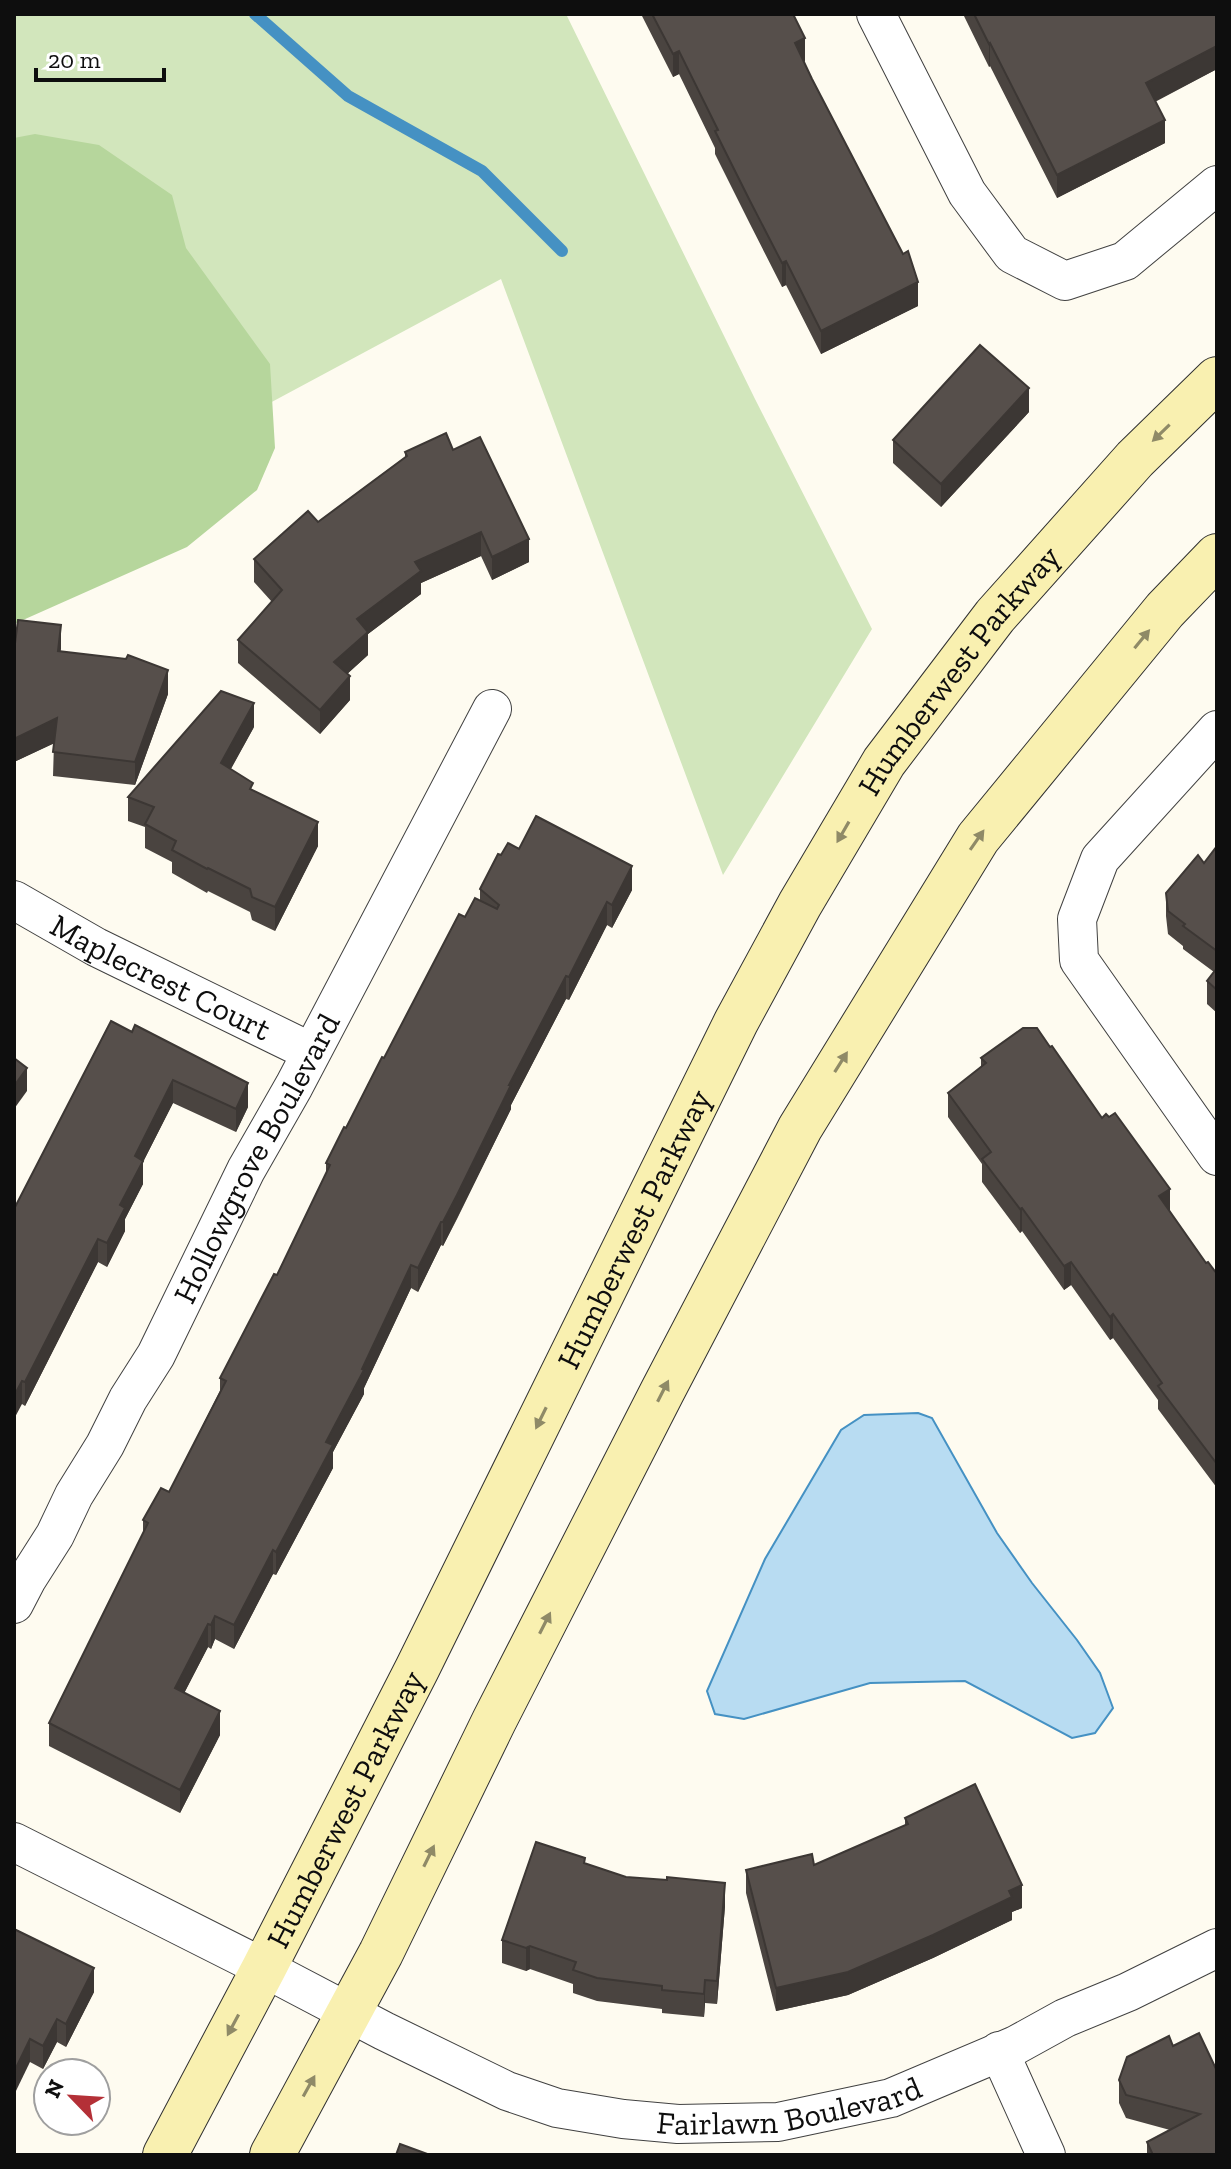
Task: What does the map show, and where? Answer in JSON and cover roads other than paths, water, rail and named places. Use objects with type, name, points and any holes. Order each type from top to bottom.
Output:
[{"type":"main road","name":"Humberwest Parkway","points":[[165,2155],[424,1655],[736,1022],[800,904],[884,762],[995,616],[1135,459],[1217,379]]},
{"type":"main road","points":[[272,2155],[350,2013],[508,1694],[800,1128],[978,838],[1165,610],[1217,556]]},
{"type":"street","points":[[876,14],[967,193],[1012,254],[1065,281],[1125,261],[1217,185]]},
{"type":"street","name":"Hollowgrove Boulevard","points":[[14,1604],[128,1399],[156,1355],[246,1170],[294,1086],[492,709]]},
{"type":"street","points":[[1217,730],[1100,859],[1077,919],[1079,960],[1217,1156]]},
{"type":"street","name":"Maplecrest Court","points":[[14,900],[96,947],[311,1052]]},
{"type":"street","name":"Fairlawn Boulevard","points":[[14,1842],[507,2091],[557,2108],[678,2124],[778,2122],[891,2098],[1016,2045],[1065,2018],[1128,1992],[1217,1948]]},
{"type":"street","points":[[999,2051],[1046,2155]]},
{"type":"water","points":[[918,1413],[932,1418],[997,1533],[1100,1673],[1113,1708],[1095,1733],[1072,1738],[965,1681],[870,1683],[744,1719],[715,1714],[707,1691],[765,1559],[841,1430],[864,1415]]},
{"type":"waterway","points":[[255,14],[348,96],[482,171],[562,251]]}]
